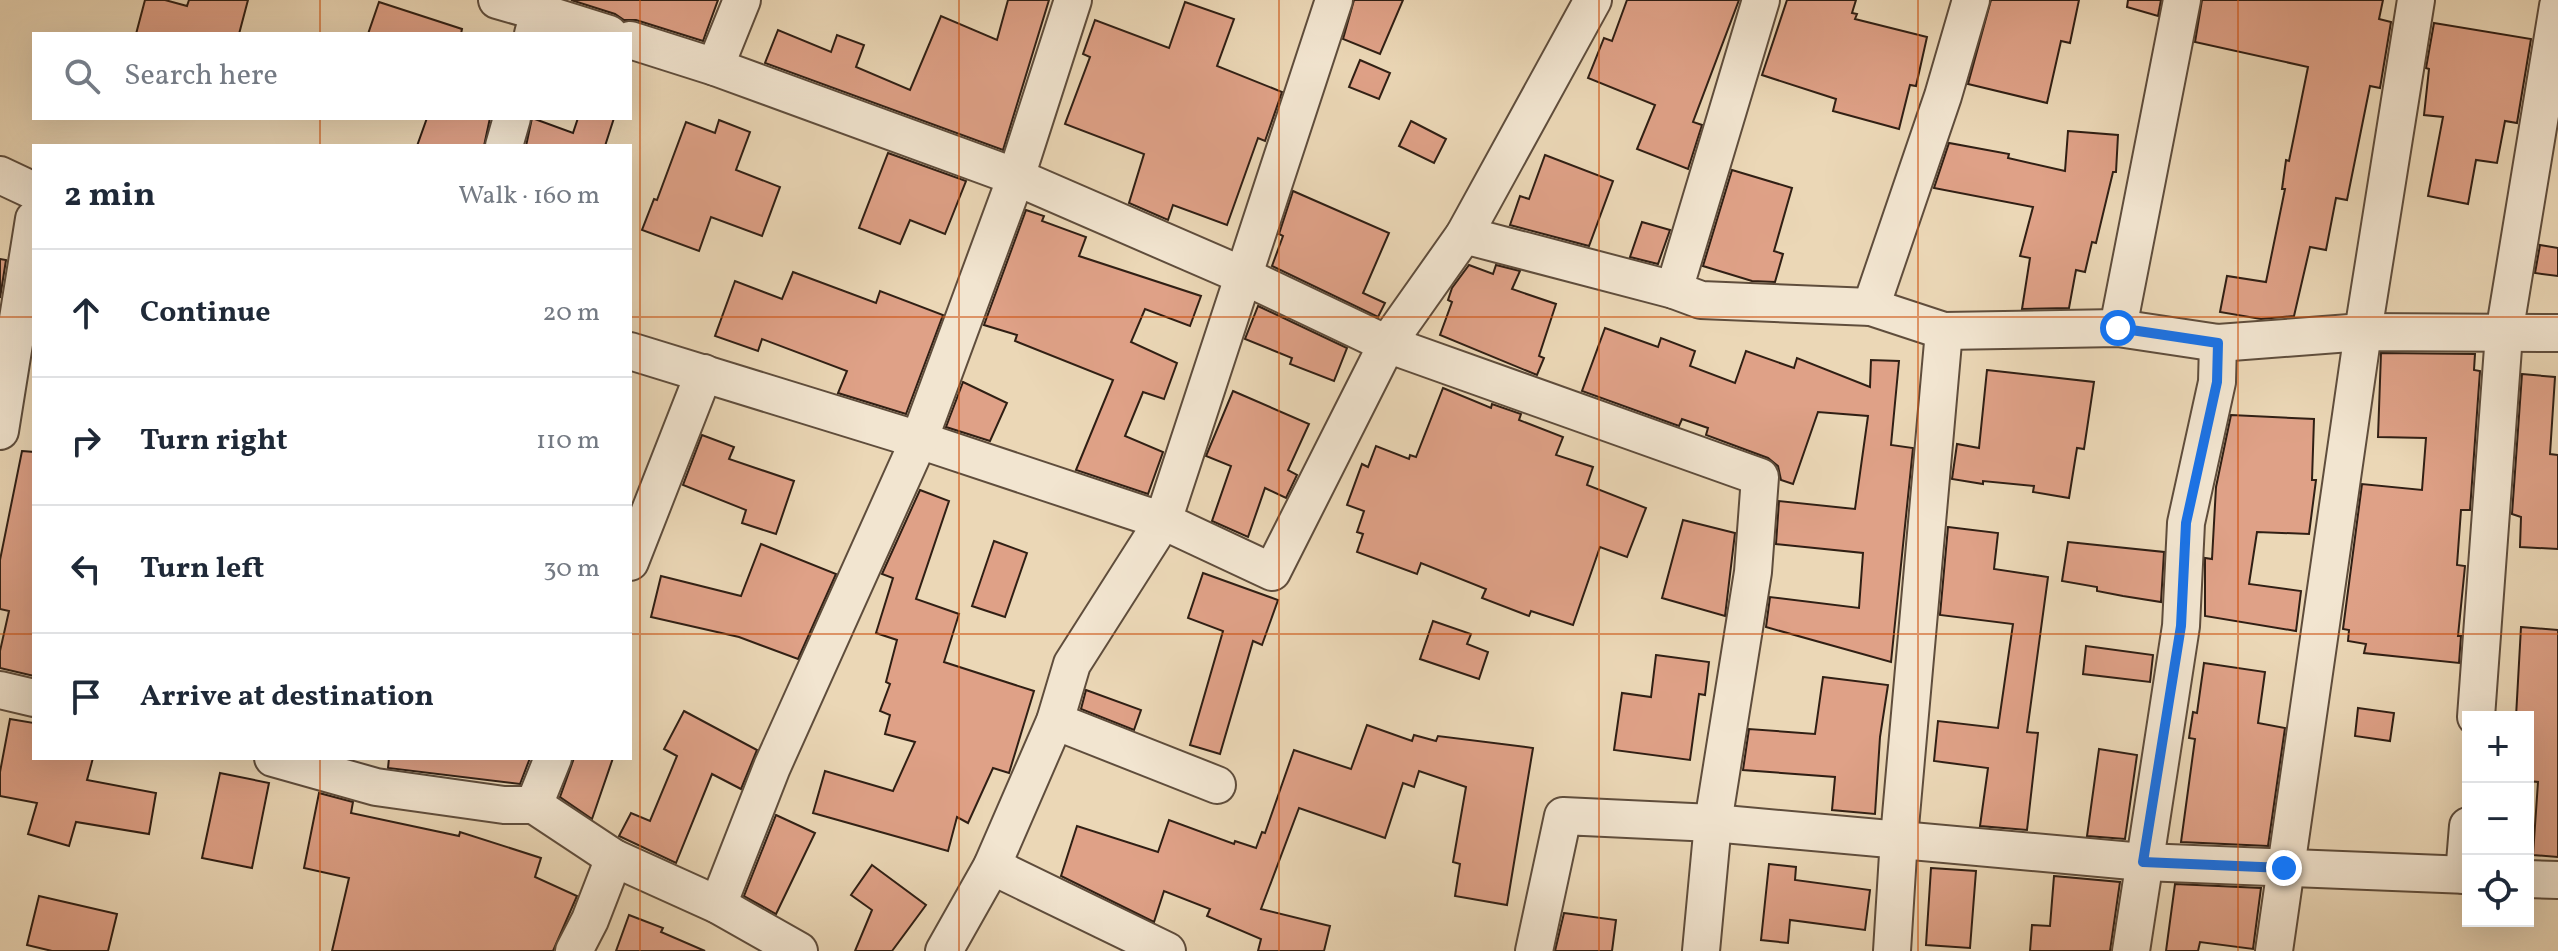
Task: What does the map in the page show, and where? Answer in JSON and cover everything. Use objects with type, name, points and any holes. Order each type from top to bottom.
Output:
[{"type":"street","points":[[497,0],[602,32]]},
{"type":"street","points":[[715,67],[742,0]]},
{"type":"street","points":[[718,905],[772,767],[919,440],[1016,177],[1073,0]]},
{"type":"street","points":[[944,951],[992,866],[1055,721],[1072,664],[1163,521],[1334,0]]},
{"type":"street","points":[[632,352],[919,440],[1163,521],[1272,572],[1387,344],[1464,235],[1593,0]]},
{"type":"street","points":[[1674,290],[1761,0]]},
{"type":"street","points":[[1871,307],[1943,96],[1971,0]]},
{"type":"street","points":[[2118,328],[2182,0]]},
{"type":"street","points":[[2274,951],[2363,332],[2416,0]]},
{"type":"street","points":[[2476,711],[2504,334],[2558,6]]},
{"type":"street","points":[[632,41],[715,67],[1016,177],[1244,276],[1387,344],[1760,477],[1753,572],[1713,823],[1701,951]]},
{"type":"street","points":[[505,144],[511,120]]},
{"type":"street","points":[[0,175],[32,190]]},
{"type":"street","points":[[0,431],[32,231]]},
{"type":"street","points":[[1464,235],[1674,290],[1701,300],[1871,307],[1944,331],[2118,328],[2218,343],[2363,332],[2558,333]]},
{"type":"street","points":[[1892,951],[1899,838],[1944,331]]},
{"type":"street","points":[[2131,951],[2181,626],[2186,523],[2217,382],[2218,343]]},
{"type":"street","points":[[632,557],[704,373]]},
{"type":"street","points":[[0,690],[32,698]]},
{"type":"street","points":[[1055,721],[1217,785]]},
{"type":"street","points":[[287,760],[379,773],[504,805],[534,805],[614,858],[718,905],[799,951]]},
{"type":"street","points":[[534,805],[552,760]]},
{"type":"street","points":[[1534,951],[1563,816],[1713,823],[2143,862],[2462,875]]},
{"type":"street","points":[[574,951],[590,920],[614,858]]},
{"type":"street","points":[[992,866],[1167,951]]},
{"type":"street","points":[[2534,879],[2558,880]]},
{"type":"building","points":[[145,0],[165,0],[187,6],[189,0],[248,0],[240,32],[137,32]]},
{"type":"building","points":[[571,0],[718,0],[703,41],[636,20],[624,20],[615,14]]},
{"type":"building","points":[[1008,0],[1049,0],[1003,150],[765,63],[778,30],[831,52],[837,35],[864,45],[856,67],[910,90],[941,16],[997,40]]},
{"type":"building","points":[[1354,0],[1403,0],[1380,54],[1343,39]]},
{"type":"building","points":[[1627,0],[1739,0],[1693,122],[1702,125],[1688,169],[1637,149],[1655,105],[1588,78],[1604,38],[1612,41]]},
{"type":"building","points":[[1787,0],[1856,0],[1852,13],[1857,14],[1855,19],[1927,37],[1916,86],[1910,85],[1899,129],[1833,111],[1836,99],[1762,75]]},
{"type":"building","points":[[1991,0],[2079,0],[2070,43],[2061,41],[2047,103],[1968,84]]},
{"type":"building","points":[[2128,0],[2161,0],[2158,16],[2127,7]]},
{"type":"building","points":[[2202,0],[2383,0],[2379,19],[2391,22],[2380,88],[2370,86],[2347,200],[2336,198],[2326,250],[2310,247],[2294,316],[2261,319],[2220,312],[2227,276],[2266,282],[2285,189],[2282,189],[2286,160],[2289,161],[2308,67],[2195,42]]},
{"type":"building","points":[[379,2],[462,29],[461,32],[369,32]]},
{"type":"building","points":[[1185,2],[1234,19],[1217,66],[1282,92],[1265,141],[1258,138],[1227,225],[1173,205],[1168,220],[1129,203],[1144,154],[1065,124],[1090,57],[1083,54],[1095,20],[1169,48]]},
{"type":"building","points":[[2434,23],[2531,39],[2517,123],[2505,121],[2497,163],[2476,160],[2468,204],[2428,196],[2443,117],[2424,115],[2429,69],[2426,68]]},
{"type":"building","points":[[1360,60],[1390,73],[1379,99],[1349,87]]},
{"type":"building","points":[[426,120],[490,120],[484,144],[418,144]]},
{"type":"building","points":[[532,120],[573,133],[577,120],[613,120],[606,144],[526,144]]},
{"type":"building","points":[[719,120],[750,132],[736,170],[780,187],[762,236],[711,217],[699,251],[642,230],[654,199],[657,200],[686,122],[715,133]]},
{"type":"building","points":[[1411,121],[1446,139],[1434,163],[1399,146]]},
{"type":"building","points":[[2068,131],[2118,135],[2116,172],[2113,172],[2096,243],[2092,242],[2085,272],[2076,270],[2069,308],[2022,309],[2030,258],[2020,256],[2033,207],[1934,188],[1949,143],[2009,154],[2008,158],[2065,171]]},
{"type":"building","points":[[888,153],[966,181],[945,234],[910,220],[900,244],[859,228]]},
{"type":"building","points":[[1545,155],[1613,181],[1589,246],[1510,225],[1520,196],[1529,199]]},
{"type":"building","points":[[1732,170],[1792,188],[1774,251],[1783,254],[1775,282],[1752,281],[1703,266]]},
{"type":"building","points":[[1293,191],[1389,233],[1363,293],[1385,303],[1378,317],[1272,266],[1283,236],[1279,234]]},
{"type":"building","points":[[1026,210],[1044,216],[1042,221],[1086,237],[1079,256],[1201,296],[1190,326],[1145,309],[1131,342],[1177,363],[1164,399],[1143,392],[1125,436],[1163,452],[1148,494],[1076,470],[1113,380],[1015,341],[1017,335],[984,325]]},
{"type":"building","points":[[1642,222],[1670,230],[1658,264],[1630,257]]},
{"type":"building","points":[[2540,245],[2558,248],[2558,276],[2535,273]]},
{"type":"building","points":[[0,259],[6,260],[0,298]]},
{"type":"building","points":[[1469,265],[1493,274],[1496,265],[1520,271],[1512,289],[1556,304],[1539,356],[1544,358],[1537,375],[1440,335],[1452,302],[1448,300],[1452,288]]},
{"type":"building","points":[[793,272],[876,303],[880,291],[943,315],[906,414],[838,393],[847,371],[762,339],[758,351],[715,336],[735,281],[782,299]]},
{"type":"building","points":[[1258,306],[1347,348],[1334,381],[1290,364],[1292,358],[1245,339]]},
{"type":"building","points":[[1605,328],[1658,347],[1661,338],[1695,351],[1690,366],[1735,383],[1746,351],[1794,368],[1797,358],[1870,387],[1871,360],[1899,361],[1891,445],[1913,448],[1891,662],[1766,627],[1770,597],[1859,608],[1863,553],[1776,544],[1779,501],[1855,509],[1868,416],[1818,412],[1793,484],[1781,480],[1778,466],[1768,458],[1706,435],[1708,428],[1682,419],[1679,426],[1582,391]]},
{"type":"building","points":[[2381,353],[2475,354],[2474,370],[2480,371],[2470,510],[2461,510],[2457,565],[2465,566],[2458,636],[2461,636],[2459,663],[2364,653],[2366,644],[2348,641],[2349,630],[2343,629],[2362,484],[2422,490],[2426,438],[2378,437]]},
{"type":"building","points":[[1987,370],[2094,382],[2084,449],[2077,448],[2069,498],[2033,492],[2034,486],[1952,479],[1957,444],[1979,448]]},
{"type":"building","points":[[2522,374],[2555,377],[2550,454],[2558,455],[2558,549],[2520,547],[2521,517],[2512,514]]},
{"type":"building","points":[[963,382],[1007,403],[990,441],[946,427]]},
{"type":"building","points":[[1443,388],[1491,408],[1492,404],[1521,414],[1519,420],[1563,437],[1556,455],[1593,467],[1587,485],[1646,508],[1627,557],[1600,547],[1573,625],[1531,611],[1529,616],[1482,598],[1486,589],[1421,563],[1417,574],[1357,552],[1363,534],[1357,532],[1364,511],[1347,505],[1362,464],[1368,467],[1376,446],[1409,459],[1410,455],[1416,457]]},
{"type":"building","points":[[1233,391],[1309,424],[1288,470],[1297,475],[1286,498],[1265,488],[1248,537],[1212,521],[1231,466],[1206,456]]},
{"type":"building","points":[[2231,415],[2314,419],[2312,480],[2316,480],[2309,534],[2257,532],[2249,584],[2301,591],[2296,631],[2205,616],[2205,558],[2212,559],[2216,487]]},
{"type":"building","points":[[702,435],[734,447],[729,459],[794,481],[776,534],[742,523],[746,510],[683,485]]},
{"type":"building","points":[[22,451],[32,452],[32,676],[0,668],[0,651],[9,611],[0,609],[0,560]]},
{"type":"building","points":[[920,490],[949,501],[916,599],[959,614],[944,662],[1034,691],[1009,773],[993,768],[968,823],[957,817],[948,851],[813,813],[825,771],[893,791],[915,742],[885,734],[890,715],[880,711],[890,684],[886,682],[897,640],[876,633],[893,578],[882,574]]},
{"type":"building","points":[[1683,520],[1735,533],[1725,616],[1662,598]]},
{"type":"building","points":[[1948,527],[1998,533],[1994,569],[2048,577],[2027,732],[2038,733],[2027,830],[1980,826],[1988,768],[1934,761],[1938,721],[1998,728],[2013,624],[1940,615]]},
{"type":"building","points":[[994,541],[1027,553],[1005,617],[972,606]]},
{"type":"building","points":[[2068,542],[2164,552],[2161,602],[2097,591],[2097,587],[2062,581]]},
{"type":"building","points":[[761,544],[836,574],[798,659],[739,637],[651,617],[661,576],[741,596]]},
{"type":"building","points":[[1203,573],[1278,600],[1262,645],[1253,641],[1220,754],[1190,745],[1223,631],[1188,618]]},
{"type":"building","points":[[1433,621],[1471,634],[1467,644],[1488,652],[1479,679],[1420,659]]},
{"type":"building","points":[[2521,627],[2558,630],[2558,857],[2534,855],[2538,782],[2534,782],[2534,711],[2516,711]]},
{"type":"building","points":[[2086,646],[2153,655],[2150,682],[2083,674]]},
{"type":"building","points":[[1656,655],[1709,662],[1705,695],[1699,694],[1690,760],[1614,750],[1622,693],[1651,697]]},
{"type":"building","points":[[2204,663],[2265,672],[2258,723],[2285,728],[2268,846],[2181,842],[2195,739],[2189,738],[2193,712],[2197,713]]},
{"type":"building","points":[[1823,677],[1888,685],[1880,737],[1875,814],[1832,810],[1835,777],[1743,770],[1749,729],[1815,734]]},
{"type":"building","points":[[1086,690],[1141,710],[1134,730],[1081,709]]},
{"type":"building","points":[[2358,708],[2394,713],[2390,741],[2355,736]]},
{"type":"building","points":[[684,711],[757,750],[741,789],[712,774],[676,863],[619,836],[631,813],[650,821],[677,756],[664,749]]},
{"type":"building","points":[[10,719],[32,723],[32,760],[92,760],[87,780],[156,793],[149,834],[76,822],[69,846],[28,834],[37,803],[0,796],[0,772]]},
{"type":"building","points":[[1367,725],[1412,741],[1414,735],[1436,741],[1438,736],[1533,748],[1507,905],[1455,896],[1460,864],[1453,862],[1466,787],[1419,771],[1414,787],[1403,783],[1385,838],[1299,808],[1261,909],[1330,926],[1324,951],[1258,951],[1261,939],[1207,916],[1210,909],[1164,891],[1154,922],[1061,876],[1077,826],[1158,852],[1169,820],[1234,844],[1235,841],[1256,848],[1262,832],[1265,833],[1294,750],[1351,769]]},
{"type":"building","points":[[2099,749],[2137,755],[2125,839],[2087,836]]},
{"type":"building","points":[[389,760],[529,760],[520,784],[388,768]]},
{"type":"building","points":[[573,760],[612,760],[592,819],[560,797]]},
{"type":"building","points":[[220,773],[269,783],[252,868],[202,858]]},
{"type":"building","points":[[319,793],[353,802],[351,813],[459,836],[460,832],[541,858],[535,877],[577,896],[553,951],[332,951],[349,878],[304,868]]},
{"type":"building","points":[[776,815],[815,833],[776,914],[744,896]]},
{"type":"building","points":[[1769,864],[1796,867],[1795,880],[1870,890],[1865,930],[1790,920],[1788,943],[1761,940]]},
{"type":"building","points":[[872,865],[926,905],[892,951],[855,951],[872,910],[851,895]]},
{"type":"building","points":[[1931,868],[1976,871],[1970,948],[1926,945]]},
{"type":"building","points":[[2054,876],[2120,882],[2110,951],[2030,951],[2032,925],[2050,926]]},
{"type":"building","points":[[2175,884],[2261,888],[2253,949],[2200,942],[2198,951],[2166,951]]},
{"type":"building","points":[[39,896],[117,914],[108,951],[52,951],[27,945]]},
{"type":"building","points":[[1564,913],[1616,920],[1612,951],[1555,951]]},
{"type":"building","points":[[629,915],[663,928],[661,932],[705,951],[616,951]]},
{"type":"route","points":[[2118,328],[2218,343],[2217,382],[2186,523],[2181,626],[2143,862],[2284,868]]}]
